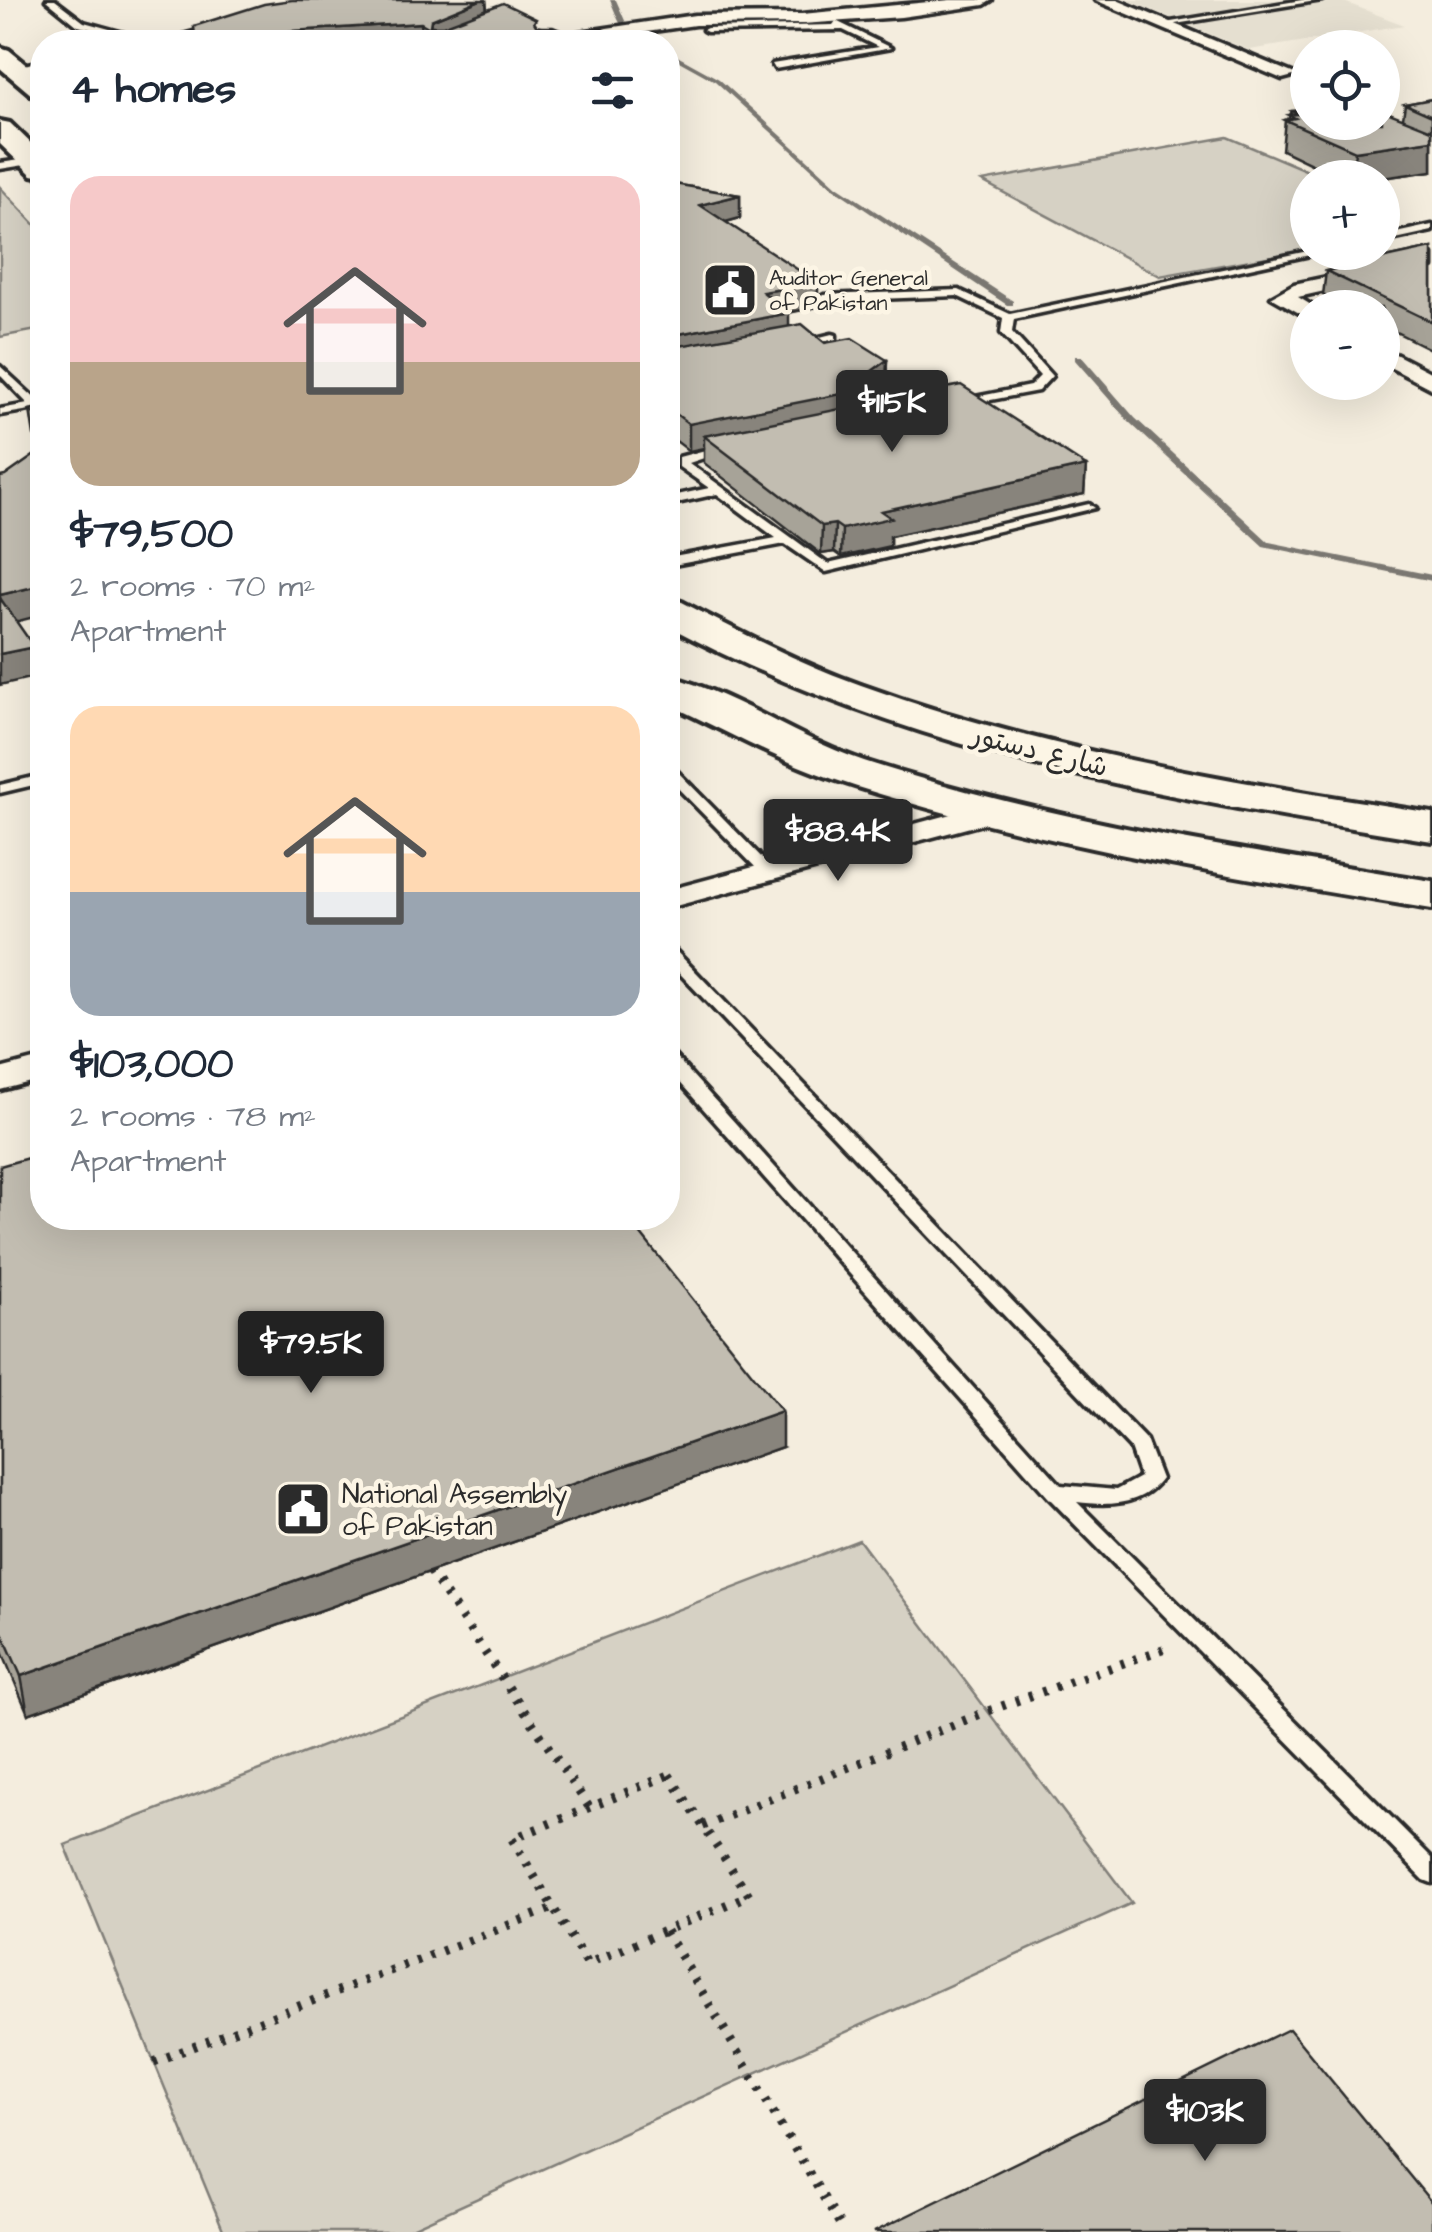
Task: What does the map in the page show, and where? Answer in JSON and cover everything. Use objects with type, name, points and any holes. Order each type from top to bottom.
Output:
[{"type":"main road","points":[[1,130],[30,126]]},
{"type":"main road","points":[[1,130],[30,157]]},
{"type":"main road","name":"شارع دستور","points":[[680,617],[722,642],[914,718],[1062,758],[1199,787],[1432,827]]},
{"type":"main road","points":[[680,695],[845,770],[993,812],[1175,853],[1432,896]]},
{"type":"street","points":[[620,30],[712,19],[830,20],[984,0]]},
{"type":"street","points":[[1103,0],[1288,75]]},
{"type":"street","points":[[1297,290],[1432,262]]},
{"type":"street","points":[[1400,364],[1432,382]]},
{"type":"street","points":[[680,895],[993,812]]},
{"type":"street","points":[[0,1080],[30,1071]]},
{"type":"lane","points":[[50,0],[81,24],[103,30]]},
{"type":"lane","points":[[1162,24],[1318,0]]},
{"type":"lane","points":[[775,66],[887,48],[830,20]]},
{"type":"lane","points":[[208,30],[221,26]]},
{"type":"lane","points":[[707,30],[848,28]]},
{"type":"lane","points":[[0,166],[30,165]]},
{"type":"lane","points":[[1400,235],[1432,228]]},
{"type":"lane","points":[[824,298],[959,293],[1009,317],[1290,258]]},
{"type":"lane","points":[[938,408],[1034,389],[1046,376],[1006,332],[1009,317]]},
{"type":"lane","points":[[783,346],[832,337]]},
{"type":"lane","points":[[0,369],[30,397]]},
{"type":"lane","points":[[0,412],[30,407]]},
{"type":"lane","points":[[746,445],[683,460],[683,464],[826,568],[1089,508]]},
{"type":"lane","points":[[680,498],[719,490]]},
{"type":"lane","points":[[680,560],[786,540]]},
{"type":"lane","points":[[0,789],[30,782]]},
{"type":"lane","points":[[680,782],[768,872]]},
{"type":"lane","points":[[680,965],[1139,1445],[1151,1479],[1136,1492],[1112,1500],[1055,1492]]},
{"type":"lane","points":[[680,1071],[1055,1492],[1432,1874]]},
{"type":"path","points":[[430,1572],[590,1808]]},
{"type":"path","points":[[703,1826],[988,1711],[1198,1636]]},
{"type":"path","points":[[669,1776],[749,1895],[587,1964],[512,1839],[590,1808],[669,1776]]},
{"type":"path","points":[[154,2062],[553,1908]]},
{"type":"path","points":[[666,1930],[844,2232]]},
{"type":"shaded area","points":[[1128,0],[1339,0],[1404,25],[1373,30],[1290,30],[1290,43],[1249,50]]},
{"type":"shaded area","points":[[1227,137],[1290,164],[1290,253],[1160,276],[982,181]]},
{"type":"shaded area","points":[[0,187],[30,219],[30,331],[0,337]]},
{"type":"shaded area","points":[[859,1540],[1132,1903],[403,2232],[224,2232],[65,1845]]},
{"type":"building","points":[[292,0],[480,0],[431,20],[430,26],[443,26],[503,3],[536,19],[537,27],[560,30],[433,30],[421,23],[308,30],[194,30],[194,26],[264,4]]},
{"type":"building","points":[[1432,99],[1432,116],[1405,104]]},
{"type":"building","points":[[1400,117],[1432,130],[1432,140],[1355,151],[1330,140],[1400,140]]},
{"type":"building","points":[[680,185],[740,195],[700,205],[818,283],[763,292],[789,313],[680,334]]},
{"type":"building","points":[[1432,248],[1432,322],[1400,307],[1400,290],[1365,290],[1326,271],[1400,270],[1400,255]]},
{"type":"building","points":[[802,324],[825,343],[852,338],[887,360],[841,394],[689,424],[680,417],[680,346]]},
{"type":"building","points":[[961,385],[1086,466],[881,511],[891,518],[842,529],[835,524],[822,526],[704,436]]},
{"type":"building","points":[[30,458],[30,588],[0,595],[0,477]]},
{"type":"building","points":[[0,598],[30,641],[30,648],[0,654]]},
{"type":"building","name":"National Assembly of Pakistan","points":[[30,1157],[30,1230],[638,1230],[782,1411],[21,1676],[0,1628],[0,1166]]},
{"type":"building","points":[[1289,2029],[1432,2203],[1432,2232],[874,2232]]},
{"type":"waterway","points":[[613,0],[626,30]]},
{"type":"waterway","points":[[680,60],[717,80],[835,187],[1010,303]]},
{"type":"waterway","points":[[1078,358],[1132,420],[1266,544],[1432,578]]},
{"type":"place","name":"Auditor General of Pakistan","points":[[730,290]]},
{"type":"place","name":"National Assembly of Pakistan","points":[[303,1509]]}]
